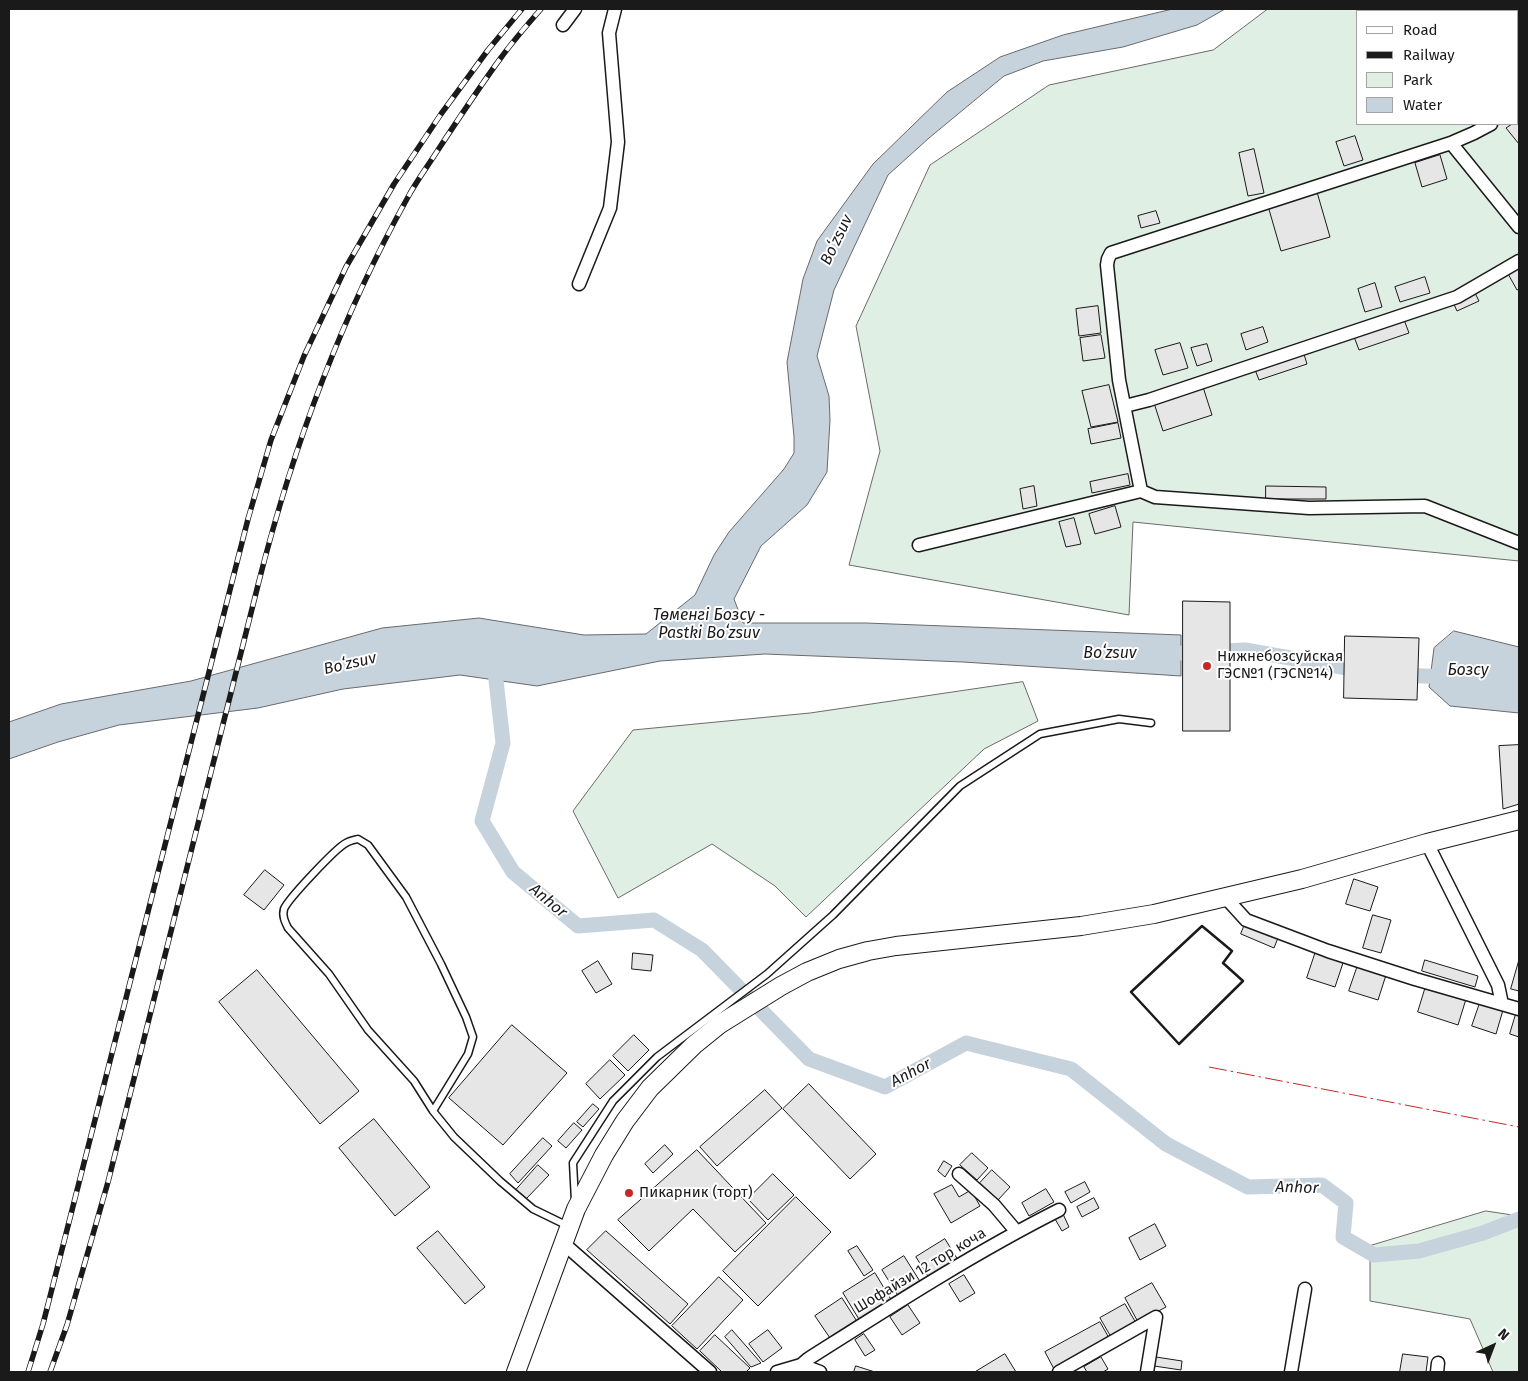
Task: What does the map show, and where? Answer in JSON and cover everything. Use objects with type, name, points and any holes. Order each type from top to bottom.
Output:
[{"type":"main road","points":[[516,1372],[576,1210],[615,1138],[650,1088],[715,1020],[807,972],[839,959],[868,951],[896,946],[1081,926],[1154,914],[1302,879],[1427,843],[1519,820]]},
{"type":"street","points":[[563,25],[575,9]]},
{"type":"street","points":[[578,284],[610,208],[618,142],[609,33],[615,9]]},
{"type":"street","points":[[1141,491],[1119,380],[1107,265],[1111,253],[1450,143],[1489,125]]},
{"type":"street","points":[[1450,143],[1519,228]]},
{"type":"street","points":[[1125,406],[1149,400],[1458,296],[1519,261]]},
{"type":"street","points":[[919,545],[1141,491],[1155,497],[1309,508],[1425,506],[1519,543]]},
{"type":"street","points":[[1427,843],[1498,985],[1502,1004]]},
{"type":"street","points":[[1226,898],[1246,920],[1255,924],[1389,971],[1519,1009]]},
{"type":"street","points":[[959,1174],[994,1205],[1016,1232]]},
{"type":"street","name":"Шофайзи 12 тор коча","points":[[777,1372],[801,1365],[904,1298],[1016,1232],[1059,1210]]},
{"type":"street","points":[[566,1235],[710,1372]]},
{"type":"street","points":[[1291,1372],[1305,1289]]},
{"type":"street","points":[[1059,1372],[1156,1317],[1147,1372]]},
{"type":"street","points":[[801,1365],[820,1372]]},
{"type":"lane","points":[[576,1210],[574,1163],[613,1101],[657,1057],[715,1020],[833,916],[960,786],[1040,734],[1120,719],[1151,723]]},
{"type":"lane","points":[[433,1111],[468,1054],[473,1036],[441,964],[406,897],[368,845],[358,839],[346,842],[290,900],[283,911],[284,920],[288,928],[329,974],[368,1030],[414,1081],[433,1111],[454,1137],[500,1181],[566,1235]]},
{"type":"green space","points":[[1268,9],[1519,9],[1519,561],[1133,522],[1129,615],[849,565],[880,451],[856,326],[930,165],[1049,85],[1213,50]]},
{"type":"green space","points":[[1023,682],[1038,721],[984,749],[806,917],[775,886],[712,844],[618,898],[573,811],[633,730],[810,713]]},
{"type":"green space","points":[[1486,1211],[1519,1216],[1519,1372],[1493,1372],[1470,1319],[1370,1301],[1370,1246]]},
{"type":"water","name":"Төменгі Бозсу - Pastki Boʻzsuv","points":[[1173,9],[1225,9],[1197,25],[1123,47],[1043,61],[1004,76],[929,138],[888,175],[834,290],[817,356],[829,396],[830,420],[827,472],[807,505],[761,546],[734,599],[743,623],[866,623],[1181,635],[1181,676],[963,662],[765,654],[660,661],[537,686],[460,675],[343,689],[258,708],[119,725],[58,742],[9,759],[9,722],[61,704],[191,681],[382,628],[479,618],[584,635],[646,634],[695,595],[714,555],[729,532],[784,469],[794,453],[787,362],[803,279],[817,241],[873,164],[947,92],[1000,57],[1063,35]]},
{"type":"water","name":"Бозсу","points":[[1454,631],[1519,647],[1519,713],[1450,706],[1429,687],[1434,648]]},
{"type":"building","points":[[1519,119],[1519,144],[1506,128],[1510,125],[1518,125]]},
{"type":"building","points":[[1355,136],[1363,160],[1344,166],[1336,142]]},
{"type":"building","points":[[1254,149],[1264,193],[1248,196],[1239,153]]},
{"type":"building","points":[[1440,155],[1447,179],[1422,187],[1415,163]]},
{"type":"building","points":[[1317,192],[1330,237],[1281,251],[1268,206]]},
{"type":"building","points":[[1156,211],[1160,223],[1141,228],[1138,216]]},
{"type":"building","points":[[1519,265],[1519,289],[1517,290],[1507,272]]},
{"type":"building","points":[[1425,277],[1430,293],[1400,302],[1395,287]]},
{"type":"building","points":[[1375,283],[1382,307],[1365,312],[1358,289]]},
{"type":"building","points":[[1474,291],[1479,301],[1457,311],[1452,300]]},
{"type":"building","points":[[1098,306],[1101,333],[1079,336],[1076,309]]},
{"type":"building","points":[[1403,317],[1409,333],[1359,350],[1353,334]]},
{"type":"building","points":[[1263,327],[1268,342],[1246,350],[1241,334]]},
{"type":"building","points":[[1101,335],[1105,358],[1083,361],[1080,338]]},
{"type":"building","points":[[1180,343],[1188,368],[1163,375],[1155,350]]},
{"type":"building","points":[[1207,344],[1212,361],[1197,366],[1191,348]]},
{"type":"building","points":[[1303,351],[1307,364],[1259,380],[1254,367]]},
{"type":"building","points":[[1109,385],[1118,422],[1091,427],[1082,391]]},
{"type":"building","points":[[1203,387],[1212,415],[1163,431],[1154,403]]},
{"type":"building","points":[[1118,423],[1121,438],[1091,444],[1088,429]]},
{"type":"building","points":[[1128,474],[1130,485],[1092,493],[1090,482]]},
{"type":"building","points":[[1034,486],[1037,506],[1023,509],[1020,489]]},
{"type":"building","points":[[1266,486],[1326,487],[1326,499],[1266,499]]},
{"type":"building","points":[[1115,506],[1121,527],[1095,534],[1089,514]]},
{"type":"building","points":[[1074,518],[1081,544],[1066,547],[1059,522]]},
{"type":"building","name":"Нижнебозсуйская ГЭС№1 (ГЭС№14)","points":[[1183,601],[1230,602],[1230,731],[1183,731]]},
{"type":"building","points":[[1345,636],[1419,638],[1417,700],[1344,698]]},
{"type":"building","points":[[1519,745],[1519,804],[1503,809],[1499,746]]},
{"type":"building","points":[[265,870],[284,885],[264,910],[244,895]]},
{"type":"building","points":[[1354,879],[1378,887],[1370,911],[1346,904]]},
{"type":"building","points":[[1373,915],[1391,920],[1381,953],[1363,948]]},
{"type":"building","points":[[1245,924],[1278,938],[1274,948],[1241,934]]},
{"type":"building","points":[[1316,951],[1344,960],[1335,987],[1307,978]]},
{"type":"building","points":[[633,953],[653,955],[651,971],[632,969]]},
{"type":"building","points":[[1425,960],[1478,976],[1475,987],[1422,971]]},
{"type":"building","points":[[1519,960],[1519,991],[1511,989]]},
{"type":"building","points":[[598,961],[612,984],[596,993],[582,971]]},
{"type":"building","points":[[1358,965],[1386,975],[1378,1000],[1349,991]]},
{"type":"building","points":[[257,970],[359,1091],[320,1124],[219,1002]]},
{"type":"building","points":[[1426,986],[1466,999],[1458,1025],[1418,1012]]},
{"type":"building","points":[[1480,1003],[1503,1010],[1496,1034],[1472,1026]]},
{"type":"building","points":[[1516,1014],[1519,1015],[1519,1037],[1510,1034]]},
{"type":"building","points":[[512,1025],[567,1073],[503,1145],[449,1098]]},
{"type":"building","points":[[634,1035],[649,1050],[628,1071],[613,1056]]},
{"type":"building","points":[[610,1060],[625,1075],[600,1099],[586,1084]]},
{"type":"building","points":[[809,1084],[876,1154],[850,1179],[783,1109]]},
{"type":"building","points":[[765,1090],[782,1108],[717,1166],[700,1147]]},
{"type":"building","points":[[593,1104],[599,1109],[583,1127],[577,1122]]},
{"type":"building","points":[[374,1119],[430,1187],[395,1216],[339,1148]]},
{"type":"building","points":[[574,1123],[582,1130],[566,1148],[558,1141]]},
{"type":"building","points":[[543,1138],[552,1146],[518,1183],[510,1174]]},
{"type":"building","points":[[665,1145],[673,1154],[653,1173],[645,1164]]},
{"type":"building","points":[[697,1150],[766,1223],[735,1252],[693,1209],[649,1251],[618,1220]]},
{"type":"building","points":[[972,1153],[988,1168],[977,1180],[960,1165]]},
{"type":"building","points":[[944,1161],[952,1166],[945,1177],[938,1171]]},
{"type":"building","points":[[538,1165],[549,1175],[526,1199],[516,1190]]},
{"type":"building","points":[[992,1170],[1010,1187],[998,1200],[980,1183]]},
{"type":"building","points":[[773,1174],[794,1195],[768,1220],[748,1199]]},
{"type":"building","points":[[1085,1182],[1090,1192],[1071,1203],[1065,1192]]},
{"type":"building","points":[[952,1185],[959,1197],[971,1190],[980,1206],[951,1223],[934,1194]]},
{"type":"building","points":[[1046,1189],[1054,1202],[1029,1216],[1022,1203]]},
{"type":"building","points":[[796,1197],[831,1232],[758,1306],[723,1271]]},
{"type":"building","points":[[1094,1198],[1099,1208],[1082,1217],[1077,1207]]},
{"type":"building","points":[[1063,1214],[1069,1227],[1062,1231],[1055,1219]]},
{"type":"building","points":[[1155,1224],[1166,1246],[1140,1260],[1129,1238]]},
{"type":"building","points":[[438,1231],[485,1287],[465,1304],[417,1248]]},
{"type":"building","points":[[606,1231],[688,1304],[670,1324],[587,1250]]},
{"type":"building","points":[[945,1239],[958,1260],[929,1278],[916,1257]]},
{"type":"building","points":[[857,1246],[873,1270],[864,1276],[848,1251]]},
{"type":"building","points":[[904,1256],[921,1283],[899,1297],[882,1270]]},
{"type":"building","points":[[875,1273],[892,1301],[860,1321],[843,1293]]},
{"type":"building","points":[[964,1275],[975,1293],[960,1302],[949,1284]]},
{"type":"building","points":[[719,1277],[743,1300],[697,1349],[672,1326]]},
{"type":"building","points":[[1152,1283],[1166,1307],[1138,1322],[1125,1298]]},
{"type":"building","points":[[842,1298],[858,1323],[832,1341],[815,1316]]},
{"type":"building","points":[[1125,1304],[1136,1323],[1111,1337],[1100,1318]]},
{"type":"building","points":[[908,1305],[920,1323],[902,1335],[890,1317]]},
{"type":"building","points":[[1100,1322],[1109,1338],[1054,1369],[1045,1352]]},
{"type":"building","points":[[732,1330],[761,1363],[751,1367],[725,1337]]},
{"type":"building","points":[[768,1330],[782,1348],[763,1362],[749,1344]]},
{"type":"building","points":[[864,1334],[875,1350],[865,1356],[855,1340]]},
{"type":"building","points":[[715,1335],[750,1368],[746,1372],[722,1372],[700,1351]]},
{"type":"building","points":[[1005,1354],[1016,1372],[975,1372]]},
{"type":"building","points":[[1403,1354],[1428,1357],[1426,1372],[1400,1372]]},
{"type":"building","points":[[1101,1357],[1108,1369],[1103,1372],[1087,1372],[1084,1367]]},
{"type":"building","points":[[1156,1357],[1182,1361],[1181,1370],[1154,1366]]},
{"type":"building","points":[[856,1366],[875,1372],[854,1372]]},
{"type":"waterway","name":"Boʻzsuv","points":[[1162,654],[1245,650],[1364,671]]},
{"type":"waterway","name":"Anhor","points":[[494,662],[503,743],[482,821],[513,872],[578,926],[654,920],[702,950],[809,1059],[885,1087],[966,1043],[1071,1069],[1166,1144],[1248,1187],[1322,1185],[1346,1203],[1343,1237],[1374,1255],[1419,1251],[1483,1233],[1519,1219]]},
{"type":"waterway","name":"Boʻzsuv","points":[[1397,675],[1452,677]]},
{"type":"railway","points":[[28,1372],[43,1324],[248,519],[271,440],[304,356],[346,267],[394,184],[441,114],[488,50],[522,9]]},
{"type":"railway","points":[[50,1372],[67,1325],[108,1182],[258,585],[271,535],[302,435],[320,386],[361,290],[383,243],[411,191],[492,70],[541,9]]},
{"type":"wall","points":[[1202,926],[1232,951],[1223,963],[1243,981],[1179,1044],[1131,992],[1202,926]]},
{"type":"power","points":[[1209,1067],[1519,1127]]},
{"type":"place","name":"Нижнебозсуйская ГЭС№1 (ГЭС№14)","points":[[1207,666]]},
{"type":"place","name":"Пикарник (торт)","points":[[629,1193]]}]
